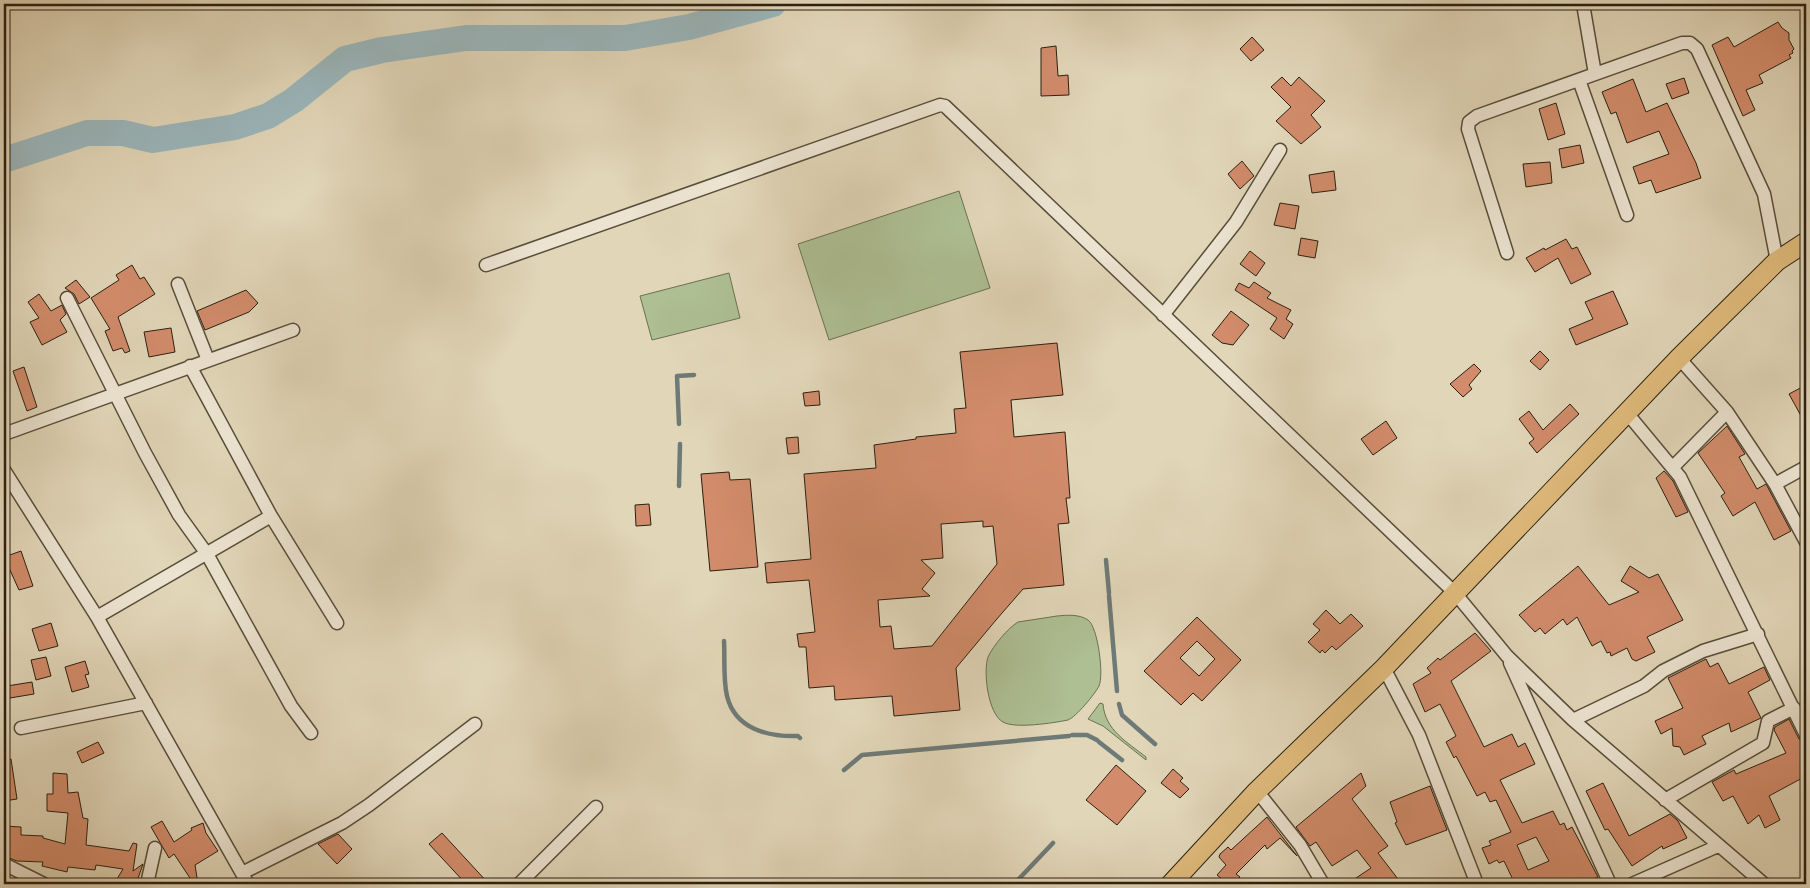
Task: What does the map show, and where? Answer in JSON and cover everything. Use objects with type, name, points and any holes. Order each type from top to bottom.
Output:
[{"type":"main road","points":[[1171,884],[1257,791],[1384,668],[1679,358],[1777,261],[1804,245]]},
{"type":"street","points":[[1583,4],[1595,74]]},
{"type":"street","points":[[1507,252],[1468,129],[1469,122],[1477,116],[1682,43],[1690,43],[1697,49],[1764,194],[1777,261]]},
{"type":"street","points":[[1580,80],[1627,215]]},
{"type":"street","points":[[486,265],[942,105],[1455,593],[1507,656],[1573,720],[1764,884]]},
{"type":"street","points":[[1163,315],[1236,222],[1280,150]]},
{"type":"street","points":[[178,284],[208,360]]},
{"type":"street","points":[[67,298],[114,394],[179,516],[207,554],[291,706],[311,733]]},
{"type":"street","points":[[4,434],[293,330]]},
{"type":"street","points":[[1679,358],[1727,412],[1775,484],[1806,542]]},
{"type":"street","points":[[190,366],[271,516],[337,623]]},
{"type":"street","points":[[1673,467],[1727,412]]},
{"type":"street","points":[[1628,413],[1680,477],[1806,735]]},
{"type":"street","points":[[1775,484],[1806,467]]},
{"type":"street","points":[[4,470],[97,616],[245,879],[342,823],[369,805],[476,724]]},
{"type":"street","points":[[97,616],[271,516]]},
{"type":"street","points":[[1573,720],[1644,686],[1663,671],[1703,651],[1758,634]]},
{"type":"street","points":[[1507,656],[1610,884]]},
{"type":"street","points":[[1384,668],[1419,735],[1477,884]]},
{"type":"street","points":[[21,728],[146,703]]},
{"type":"street","points":[[1665,800],[1763,743],[1768,722],[1794,708]]},
{"type":"street","points":[[1257,791],[1306,853],[1323,884]]},
{"type":"street","points":[[519,884],[596,807]]},
{"type":"street","points":[[1632,884],[1718,846]]},
{"type":"street","points":[[147,884],[154,848]]},
{"type":"street","points":[[4,864],[44,884]]},
{"type":"green space","points":[[959,191],[990,288],[829,340],[798,244]]},
{"type":"green space","points":[[729,273],[740,318],[652,340],[640,296]]},
{"type":"green space","points":[[1057,616],[1077,616],[1088,620],[1092,624],[1099,652],[1101,672],[1099,686],[1076,715],[1068,720],[1025,725],[1003,722],[998,718],[990,702],[986,672],[988,657],[1001,638],[1018,622]]},
{"type":"green space","points":[[1100,703],[1103,704],[1112,728],[1146,757],[1146,760],[1103,726],[1088,719]]},
{"type":"building","points":[[1778,22],[1789,33],[1789,40],[1794,49],[1793,53],[1789,55],[1791,58],[1759,75],[1763,83],[1746,90],[1755,110],[1743,116],[1712,45],[1728,37],[1734,47]]},
{"type":"building","points":[[1252,37],[1264,50],[1251,61],[1240,49]]},
{"type":"building","points":[[1056,46],[1058,76],[1068,75],[1069,95],[1041,96],[1041,48]]},
{"type":"building","points":[[1282,77],[1291,86],[1299,77],[1325,101],[1311,115],[1321,127],[1301,144],[1276,121],[1291,107],[1271,87]]},
{"type":"building","points":[[1684,78],[1689,93],[1672,99],[1666,84]]},
{"type":"building","points":[[1633,79],[1646,112],[1667,103],[1696,163],[1701,178],[1656,193],[1651,180],[1639,184],[1633,167],[1669,154],[1659,131],[1627,143],[1616,112],[1611,114],[1602,92]]},
{"type":"building","points":[[1556,103],[1565,134],[1548,140],[1539,109]]},
{"type":"building","points":[[1580,145],[1584,163],[1562,168],[1559,149]]},
{"type":"building","points":[[1242,161],[1254,176],[1240,189],[1228,174]]},
{"type":"building","points":[[1550,162],[1552,183],[1526,187],[1523,164]]},
{"type":"building","points":[[1334,171],[1336,190],[1312,193],[1309,175]]},
{"type":"building","points":[[1280,203],[1299,206],[1295,229],[1274,225]]},
{"type":"building","points":[[1301,238],[1318,241],[1315,258],[1298,255]]},
{"type":"building","points":[[1566,239],[1572,249],[1577,247],[1591,274],[1571,284],[1558,258],[1535,272],[1526,258]]},
{"type":"building","points":[[1250,251],[1265,263],[1256,276],[1240,264]]},
{"type":"building","points":[[132,265],[140,279],[144,277],[155,294],[118,317],[130,351],[125,353],[122,348],[113,351],[105,331],[110,329],[91,298],[119,280],[116,275]]},
{"type":"building","points":[[76,280],[90,297],[79,304],[74,294],[65,288]]},
{"type":"building","points":[[1254,282],[1271,293],[1267,298],[1291,310],[1286,319],[1293,324],[1284,339],[1270,329],[1277,318],[1235,290],[1239,283],[1249,288]]},
{"type":"building","points":[[246,290],[258,303],[249,312],[205,330],[197,311]]},
{"type":"building","points":[[1613,291],[1628,324],[1576,345],[1569,329],[1593,319],[1585,302]]},
{"type":"building","points":[[39,294],[51,311],[62,305],[66,314],[60,320],[67,332],[42,345],[30,322],[39,318],[28,302]]},
{"type":"building","points":[[1231,311],[1249,325],[1233,345],[1222,343],[1212,335]]},
{"type":"building","points":[[171,328],[175,352],[149,357],[144,332]]},
{"type":"building","points":[[1057,343],[1063,395],[1011,400],[1014,437],[1065,432],[1070,498],[1066,498],[1069,523],[1058,524],[1064,585],[1023,589],[956,668],[960,710],[894,716],[892,696],[835,700],[834,686],[809,688],[806,647],[799,647],[797,634],[815,632],[809,580],[767,583],[765,563],[811,559],[804,474],[876,468],[874,445],[916,439],[916,437],[956,433],[954,409],[966,408],[960,352]],"holes":[[[983,521],[983,527],[993,526],[997,564],[932,646],[894,649],[891,626],[880,627],[878,600],[930,596],[922,589],[935,573],[921,560],[943,558],[941,524]]]},
{"type":"building","points":[[1540,351],[1549,360],[1540,370],[1530,361]]},
{"type":"building","points":[[1474,364],[1481,371],[1469,385],[1472,389],[1463,397],[1450,384]]},
{"type":"building","points":[[24,367],[37,407],[27,411],[13,371]]},
{"type":"building","points":[[1806,385],[1806,425],[1789,394]]},
{"type":"building","points":[[819,391],[820,405],[805,406],[803,393]]},
{"type":"building","points":[[1570,404],[1579,414],[1537,453],[1529,443],[1534,439],[1519,419],[1529,411],[1543,430]]},
{"type":"building","points":[[1386,421],[1397,438],[1373,455],[1361,439]]},
{"type":"building","points":[[1727,426],[1745,454],[1739,457],[1757,489],[1766,484],[1791,531],[1774,540],[1755,502],[1733,516],[1721,496],[1725,493],[1698,453]]},
{"type":"building","points":[[798,437],[799,453],[788,454],[786,438]]},
{"type":"building","points":[[1664,471],[1673,481],[1688,512],[1676,517],[1656,478]]},
{"type":"building","points":[[729,472],[730,480],[750,479],[758,567],[710,571],[701,474]]},
{"type":"building","points":[[649,504],[651,525],[636,526],[635,505]]},
{"type":"building","points":[[21,551],[33,586],[19,590],[5,559],[7,556]]},
{"type":"building","points":[[1578,566],[1609,605],[1639,592],[1621,581],[1630,566],[1649,578],[1658,574],[1683,620],[1647,637],[1655,652],[1636,661],[1632,659],[1627,648],[1611,656],[1610,652],[1607,653],[1601,641],[1592,646],[1577,617],[1567,625],[1563,619],[1545,634],[1540,628],[1535,632],[1519,615]]},
{"type":"building","points":[[1326,610],[1340,624],[1351,614],[1363,626],[1336,650],[1332,646],[1325,653],[1322,650],[1320,653],[1308,642],[1320,630],[1313,624]]},
{"type":"building","points":[[1197,617],[1241,660],[1202,701],[1193,693],[1181,705],[1144,671]],"holes":[[[1197,641],[1215,659],[1199,676],[1180,658]]]},
{"type":"building","points":[[51,623],[58,646],[39,651],[32,629]]},
{"type":"building","points":[[1475,633],[1491,651],[1451,681],[1484,747],[1512,734],[1518,747],[1525,743],[1535,764],[1500,780],[1522,823],[1553,811],[1560,825],[1564,823],[1567,830],[1572,827],[1598,877],[1583,884],[1515,884],[1504,861],[1499,863],[1497,860],[1489,864],[1482,848],[1491,845],[1489,841],[1511,832],[1496,800],[1490,802],[1485,792],[1477,796],[1456,756],[1454,758],[1446,742],[1456,736],[1440,704],[1425,712],[1413,684],[1431,673],[1427,668],[1438,658],[1440,660]],"holes":[[[1536,837],[1549,861],[1528,870],[1517,845]]]},
{"type":"building","points":[[46,657],[51,676],[36,680],[31,660]]},
{"type":"building","points":[[1706,659],[1710,667],[1718,663],[1729,684],[1764,667],[1770,680],[1748,692],[1761,718],[1731,732],[1729,723],[1702,736],[1706,744],[1684,755],[1680,747],[1673,746],[1672,728],[1661,734],[1655,721],[1683,708],[1668,678]]},
{"type":"building","points":[[85,661],[89,674],[85,675],[89,687],[72,692],[65,667]]},
{"type":"building","points":[[32,682],[34,694],[10,698],[7,686]]},
{"type":"building","points":[[1789,719],[1799,739],[1806,743],[1806,776],[1769,796],[1780,820],[1765,828],[1759,815],[1748,824],[1733,796],[1723,801],[1712,782],[1734,770],[1736,774],[1786,753],[1774,730],[1775,727]]},
{"type":"building","points":[[98,742],[104,753],[82,763],[77,752]]},
{"type":"building","points":[[11,759],[17,799],[4,801],[4,760]]},
{"type":"building","points":[[1116,765],[1146,791],[1117,825],[1086,800]]},
{"type":"building","points":[[1173,769],[1183,778],[1180,781],[1189,789],[1180,798],[1161,783]]},
{"type":"building","points":[[53,773],[67,774],[68,793],[78,792],[83,818],[88,819],[86,845],[129,851],[133,843],[137,844],[133,871],[143,864],[136,884],[114,884],[123,869],[96,865],[95,870],[68,867],[67,872],[42,866],[43,862],[17,861],[4,856],[4,826],[21,827],[21,835],[43,836],[43,838],[65,844],[68,813],[47,811],[47,794],[53,794]]},
{"type":"building","points":[[1361,773],[1366,786],[1352,799],[1388,846],[1378,853],[1398,879],[1390,884],[1347,884],[1371,868],[1357,850],[1332,866],[1316,842],[1310,846],[1296,827]]},
{"type":"building","points":[[1603,783],[1629,836],[1670,814],[1678,821],[1687,838],[1663,849],[1662,846],[1632,866],[1608,829],[1605,830],[1586,791]]},
{"type":"building","points":[[1430,786],[1447,830],[1406,845],[1395,823],[1397,822],[1390,802]]},
{"type":"building","points":[[1267,817],[1297,856],[1280,838],[1267,849],[1265,845],[1236,874],[1240,877],[1234,884],[1228,884],[1217,875],[1226,865],[1219,857],[1220,854],[1228,847],[1231,850]]},
{"type":"building","points":[[162,821],[174,842],[192,830],[191,828],[203,823],[206,833],[218,851],[195,865],[198,884],[194,884],[174,854],[169,858],[151,827]]},
{"type":"building","points":[[442,833],[489,884],[466,884],[429,844]]},
{"type":"building","points":[[338,834],[352,849],[337,864],[318,844]]},
{"type":"waterway","points":[[4,160],[87,133],[123,133],[153,140],[235,127],[268,116],[294,100],[345,59],[382,50],[466,38],[625,38],[689,27],[773,4]]},
{"type":"waterway","points":[[679,424],[677,376],[694,375]]},
{"type":"waterway","points":[[679,486],[680,444]]},
{"type":"waterway","points":[[1106,560],[1109,593]]},
{"type":"waterway","points":[[1109,596],[1117,691]]},
{"type":"waterway","points":[[724,641],[727,696],[737,716],[754,729],[775,735],[798,736],[800,738]]},
{"type":"waterway","points":[[1119,704],[1122,715],[1155,744]]},
{"type":"waterway","points":[[1072,735],[1087,735],[1097,740]]},
{"type":"waterway","points":[[844,770],[862,755],[1069,736]]},
{"type":"waterway","points":[[1099,742],[1122,760]]},
{"type":"waterway","points":[[1014,884],[1053,843]]}]
